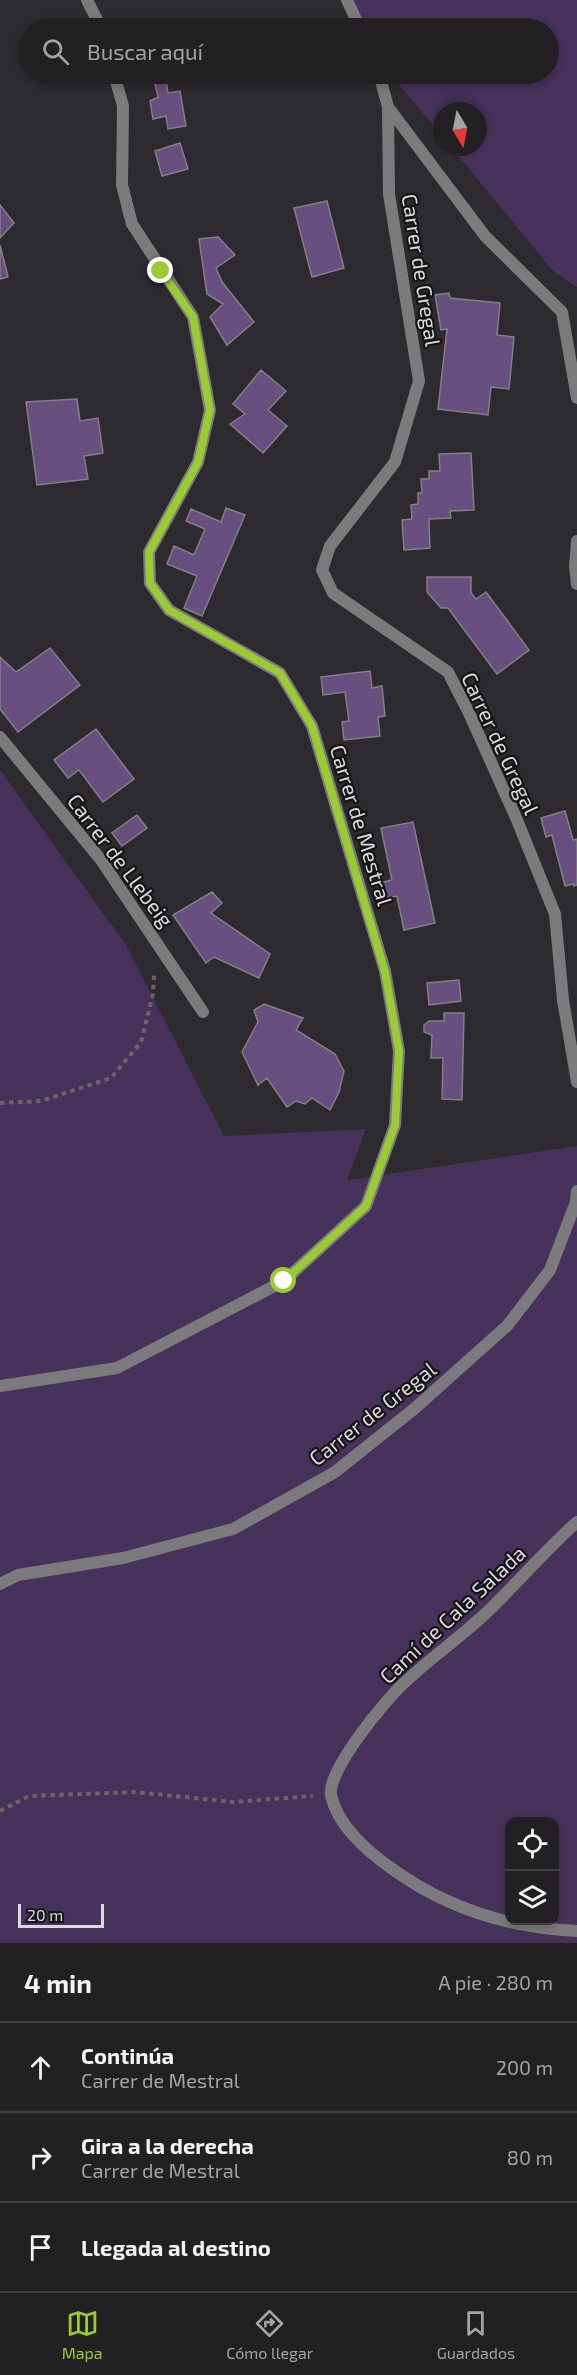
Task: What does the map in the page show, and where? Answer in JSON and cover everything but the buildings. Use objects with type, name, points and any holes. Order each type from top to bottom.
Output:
[{"type":"street","points":[[87,0],[96,18]]},
{"type":"street","points":[[347,0],[355,18]]},
{"type":"street","name":"Carrer de Mestral","points":[[0,1386],[117,1368],[284,1281],[366,1206],[395,1125],[399,1051],[385,972],[312,726],[280,673],[169,610],[150,583],[149,552],[198,462],[210,410],[193,317],[132,224],[122,185],[123,106],[117,84]]},
{"type":"street","points":[[382,84],[388,107],[485,236],[562,312],[577,321]]},
{"type":"street","name":"Carrer de Gregal","points":[[388,107],[389,194],[419,381],[395,462],[330,546],[322,570],[333,593],[448,672],[469,712],[517,820],[555,914],[563,1000],[577,1082]]},
{"type":"street","points":[[562,312],[577,398]]},
{"type":"street","points":[[577,541],[575,566],[577,584]]},
{"type":"street","name":"Carrer de Llebeig","points":[[0,736],[101,860],[203,1012]]},
{"type":"street","name":"Carrer de Gregal","points":[[0,1584],[18,1575],[123,1558],[233,1529],[335,1472],[414,1409],[507,1326],[550,1270],[576,1202],[577,1191]]},
{"type":"street","name":"Camí de Cala Salada","points":[[331,1795],[332,1782],[350,1749],[402,1684],[483,1616],[577,1522]]},
{"type":"street","points":[[331,1795],[345,1824],[366,1849],[396,1872],[449,1903],[499,1920],[577,1931]]},
{"type":"path","points":[[0,1103],[41,1101],[111,1078],[141,1042],[153,994],[154,971]]},
{"type":"path","points":[[0,1811],[29,1796],[135,1792],[233,1802],[331,1795]]},
{"type":"shaded area","points":[[348,0],[577,0],[577,287],[554,272],[458,156],[487,156],[487,102],[433,102],[433,125],[398,84],[559,84],[559,18],[356,18]]},
{"type":"shaded area","points":[[0,770],[126,945],[224,1136],[366,1129],[347,1180],[577,1146],[577,1943],[0,1943]]},
{"type":"route","points":[[161,271],[193,317],[210,410],[198,462],[149,552],[150,583],[169,610],[280,673],[312,726],[385,972],[399,1051],[395,1125],[366,1206],[284,1281]]}]
